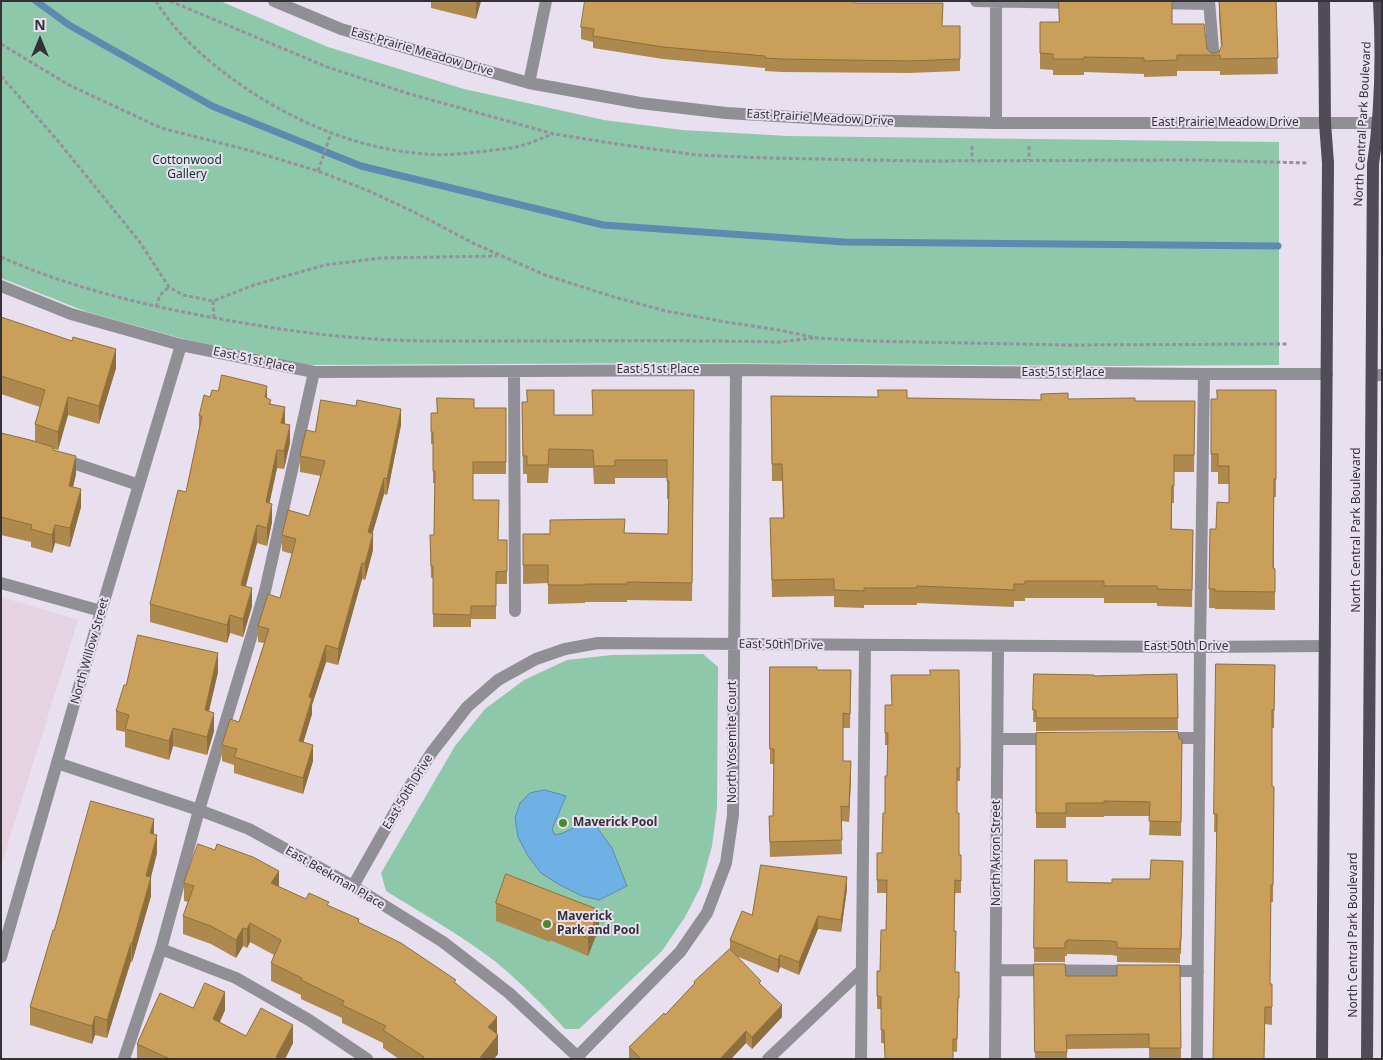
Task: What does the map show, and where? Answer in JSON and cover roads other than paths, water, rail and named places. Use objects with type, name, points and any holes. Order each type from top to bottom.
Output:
[{"type":"main road","points":[[1322,1059],[1328,163],[1325,123],[1324,1]]},
{"type":"main road","name":"North Central Park Boulevard","points":[[1367,1059],[1377,375],[1373,164],[1380,123],[1379,1]]},
{"type":"street","name":"East Prairie Meadow Drive","points":[[274,1],[341,29],[529,83],[640,103],[726,113],[843,120],[996,123],[1380,123]]},
{"type":"street","points":[[529,83],[546,1]]},
{"type":"street","points":[[976,1],[1093,3]]},
{"type":"street","points":[[996,2],[996,123]]},
{"type":"street","points":[[1141,3],[1209,2],[1214,61]]},
{"type":"street","name":"East 51st Place","points":[[1,286],[71,314],[180,344],[314,372],[736,370],[1327,374]]},
{"type":"street","name":"North Willow Street","points":[[1,957],[180,344]]},
{"type":"street","points":[[514,370],[515,611]]},
{"type":"street","name":"North Yosemite Court","points":[[579,1057],[680,952],[707,913],[726,863],[733,815],[736,370]]},
{"type":"street","points":[[124,1059],[161,950],[199,810],[265,591],[314,372]]},
{"type":"street","points":[[1197,1059],[1204,374]]},
{"type":"street","points":[[47,455],[139,485]]},
{"type":"street","points":[[1,583],[101,611]]},
{"type":"street","name":"East 50th Drive","points":[[353,886],[408,789],[432,752],[467,707],[498,680],[536,659],[565,649],[598,643],[864,646],[1325,646]]},
{"type":"street","points":[[862,1059],[864,646]]},
{"type":"street","name":"North Akron Street","points":[[995,1059],[998,646]]},
{"type":"street","points":[[1151,738],[1199,738]]},
{"type":"street","points":[[998,739],[1065,739]]},
{"type":"street","name":"East Beekman Place","points":[[57,763],[199,810],[249,829],[353,886],[443,942],[509,993],[579,1057]]},
{"type":"street","points":[[161,950],[236,978],[309,1020],[367,1059]]},
{"type":"street","points":[[768,1059],[862,970]]},
{"type":"street","points":[[996,970],[1198,971]]},
{"type":"water","name":"Maverick Pool","points":[[545,790],[566,796],[552,829],[555,835],[591,819],[612,848],[627,886],[599,900],[582,896],[541,873],[528,856],[518,837],[515,818],[520,803],[530,793]]},
{"type":"waterway","points":[[36,1],[69,25],[212,106],[361,166],[603,225],[844,242],[1278,246]]},
{"type":"place","name":"Maverick Pool","points":[[563,823]]},
{"type":"place","name":"Maverick Park and Pool","points":[[547,924]]},
{"type":"park label","name":"Cottonwood Gallery","points":[[187,168]]}]
